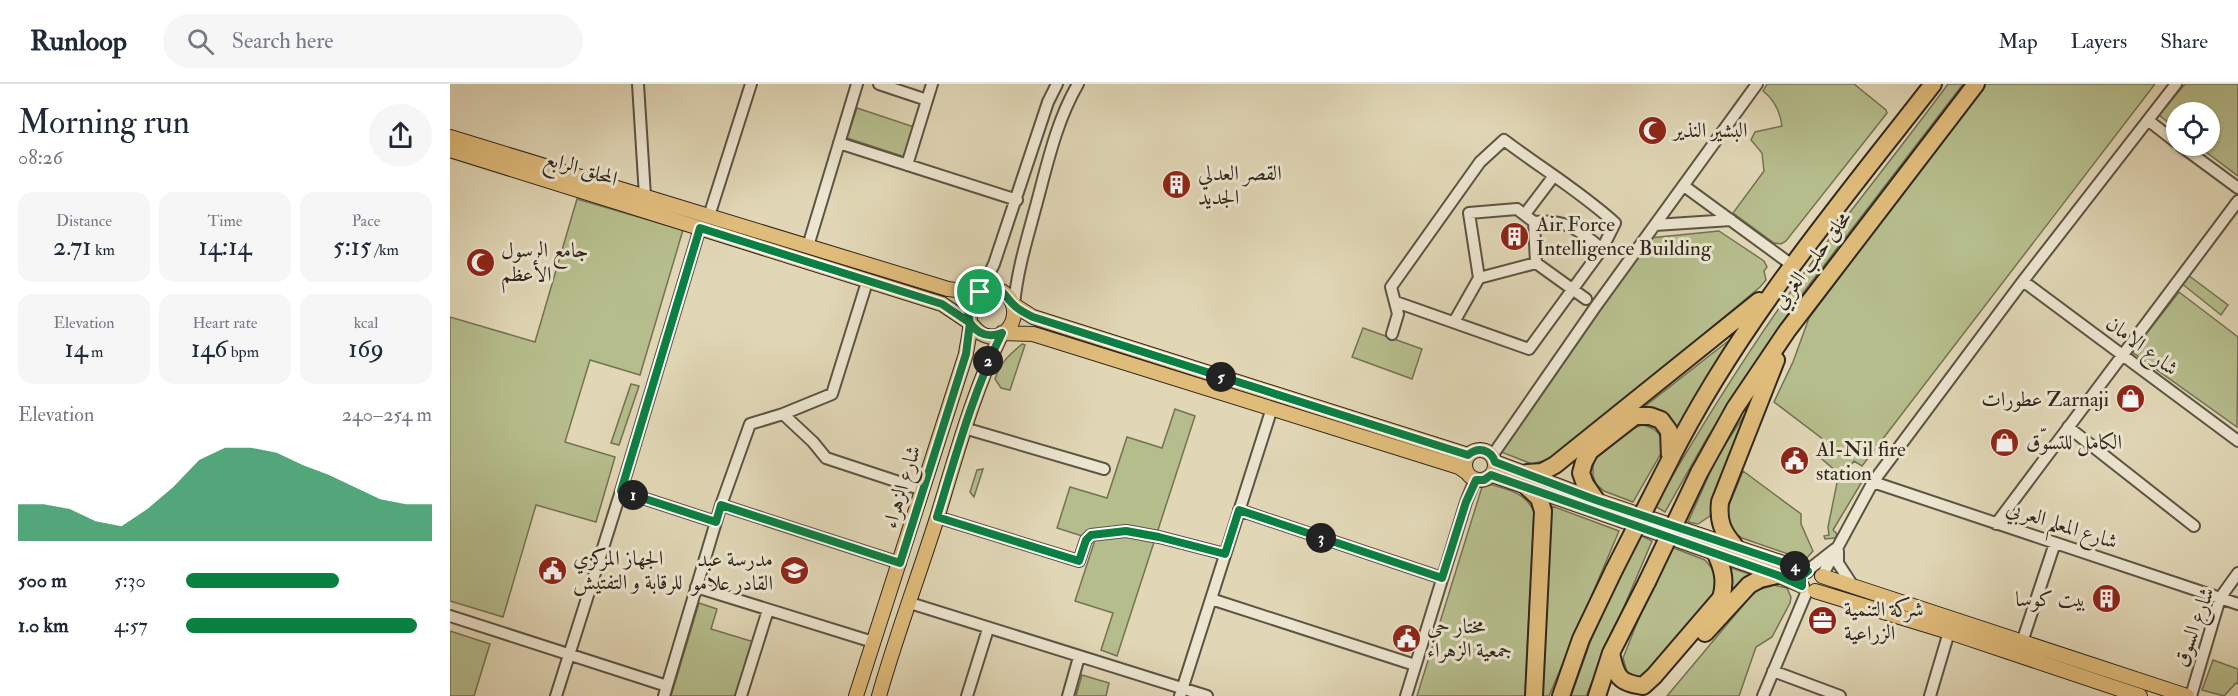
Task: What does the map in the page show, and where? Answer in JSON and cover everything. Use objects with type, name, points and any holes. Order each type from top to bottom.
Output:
[{"type":"highway","name":"محلق حلب الغربي","points":[[1561,696],[1581,639],[1614,570],[1670,460],[1734,346],[1792,265],[1933,84]]},
{"type":"highway","name":"محلق حلب الغربي","points":[[1611,653],[1699,473],[1735,408],[1787,331],[1976,84]]},
{"type":"highway","points":[[1534,696],[1543,511],[1539,498],[1527,480],[1555,465],[1776,288]]},
{"type":"highway","points":[[1734,545],[1723,531],[1719,515],[1720,502],[1787,331]]},
{"type":"highway","points":[[1596,500],[1585,484],[1581,473],[1584,462],[1590,452],[1635,416],[1650,416],[1661,420],[1669,431],[1670,460]]},
{"type":"highway","points":[[1611,653],[1618,676],[1627,684],[1643,686],[1654,676],[1721,598],[1724,587],[1723,568],[1716,554]]},
{"type":"highway","points":[[1648,696],[1749,585],[1760,579],[1777,575]]},
{"type":"highway","points":[[1597,696],[1611,653]]},
{"type":"main road","points":[[450,137],[948,289],[1000,291],[1011,299],[1015,312],[1012,325],[1002,333],[988,362],[964,428],[879,696]]},
{"type":"main road","name":"المحلق الرابع","points":[[450,150],[942,304],[970,323]]},
{"type":"main road","points":[[980,292],[970,302],[968,317],[975,329],[988,336],[1002,333],[1033,334],[1459,467],[1471,476],[1484,480],[1493,464]]},
{"type":"main road","points":[[1014,305],[1033,317],[1468,455]]},
{"type":"main road","name":"شارع الزهراء","points":[[856,696],[966,354],[970,323]]},
{"type":"main road","points":[[1471,476],[1464,463],[1468,455],[1480,449],[1493,464],[1527,480],[1716,554],[1777,575],[1808,589],[1949,632],[2140,696]]},
{"type":"main road","points":[[1527,480],[1596,500],[1808,571],[1814,570],[1822,576],[2189,696]]},
{"type":"main road","points":[[1808,571],[1802,576],[1808,589]]},
{"type":"main road","points":[[1808,589],[1821,587],[1822,576]]},
{"type":"street","points":[[638,84],[645,196]]},
{"type":"street","points":[[709,216],[752,84]]},
{"type":"street","points":[[808,246],[856,84]]},
{"type":"street","points":[[879,84],[927,100]]},
{"type":"street","points":[[908,165],[932,84]]},
{"type":"street","points":[[980,292],[994,264],[1057,84]]},
{"type":"street","points":[[1014,305],[1016,279],[1053,141],[1078,84]]},
{"type":"street","points":[[1493,464],[1596,306],[1755,84]]},
{"type":"street","points":[[1822,576],[1873,482],[2023,281],[2176,84]]},
{"type":"street","points":[[2149,121],[2166,134]]},
{"type":"street","points":[[1392,334],[1398,314],[1391,287],[1479,162],[1504,140],[1553,177],[1593,203],[1615,223],[1602,249],[1529,349],[1396,302]]},
{"type":"street","points":[[839,143],[1017,200]]},
{"type":"street","points":[[2195,156],[2238,188]]},
{"type":"street","points":[[1553,177],[1529,218],[1536,263],[1586,299]]},
{"type":"street","points":[[1684,186],[1792,265]]},
{"type":"street","points":[[1450,201],[1469,213],[1517,209],[1529,218],[1570,225],[1602,249]]},
{"type":"street","points":[[1996,524],[2238,201]]},
{"type":"street","points":[[1454,322],[1479,278],[1469,213]]},
{"type":"street","points":[[1655,225],[1731,220]]},
{"type":"street","points":[[556,696],[621,491],[700,228]]},
{"type":"street","points":[[1479,278],[1536,263]]},
{"type":"street","name":"شارع الامان","points":[[2023,281],[2238,441]]},
{"type":"street","points":[[450,616],[570,654],[665,691],[721,505],[750,424],[783,414],[832,394],[867,282]]},
{"type":"street","points":[[1181,692],[1272,408]]},
{"type":"street","points":[[783,414],[813,442],[826,458],[923,490]]},
{"type":"street","points":[[2068,427],[2194,526]]},
{"type":"street","points":[[964,428],[1104,469]]},
{"type":"street","points":[[1406,696],[1466,502],[1471,476]]},
{"type":"street","name":"شارع المعلم العربي","points":[[1873,482],[2238,604]]},
{"type":"street","points":[[621,491],[716,522]]},
{"type":"street","points":[[721,505],[900,563]]},
{"type":"street","points":[[1239,510],[1442,578]]},
{"type":"street","points":[[937,517],[1079,561],[1086,540],[1091,535],[1126,531],[1225,554]]},
{"type":"street","points":[[2022,642],[2055,543]]},
{"type":"street","points":[[1808,571],[1838,547]]},
{"type":"street","points":[[1838,547],[1838,563],[1853,586]]},
{"type":"street","name":"شارع السوق","points":[[2189,696],[2220,598],[2238,573]]},
{"type":"street","points":[[696,587],[873,642]]},
{"type":"street","points":[[1763,696],[1808,589]]},
{"type":"street","points":[[1211,599],[1415,665]]},
{"type":"street","points":[[910,603],[1181,692],[1207,696]]},
{"type":"street","points":[[741,696],[768,610]]},
{"type":"street","points":[[967,696],[988,629]]},
{"type":"street","points":[[1930,696],[1949,632]]},
{"type":"street","points":[[1068,696],[1079,657]]},
{"type":"street","points":[[1773,671],[1840,696]]},
{"type":"green space","points":[[1767,84],[1854,84],[1887,113],[1786,241],[1781,244],[1774,243],[1733,213],[1764,171],[1762,153],[1751,140],[1755,132],[1782,126],[1776,106],[1763,91]]},
{"type":"green space","points":[[1948,84],[1963,84],[1796,302],[1707,438],[1665,512],[1655,506],[1713,409],[1774,315]]},
{"type":"green space","points":[[1984,84],[2155,84],[1862,466],[1854,461],[1848,469],[1863,480],[1833,530],[1837,534],[1835,538],[1825,539],[1824,536],[1829,535],[1828,527],[1838,478],[1837,472],[1816,454],[1824,440],[1774,402],[1793,362],[1809,318]]},
{"type":"green space","points":[[2185,84],[2238,84],[2238,176],[2211,156],[2220,156],[2220,102],[2170,102]]},
{"type":"green space","points":[[2166,107],[2166,121],[2159,115]]},
{"type":"green space","points":[[857,108],[914,127],[905,157],[847,138]]},
{"type":"green space","points":[[577,199],[683,230],[640,375],[590,360],[565,442],[615,457],[596,522],[536,505],[503,617],[450,601],[450,317],[535,342]]},
{"type":"green space","points":[[1719,231],[1764,261],[1767,267],[1764,271],[1766,280],[1760,287],[1557,457],[1532,464],[1501,452],[1649,238]]},
{"type":"green space","points":[[2188,275],[2228,305],[2221,315],[2181,283]]},
{"type":"green space","points":[[2179,292],[2238,337],[2237,427],[2132,352]]},
{"type":"green space","points":[[1363,328],[1422,349],[1412,379],[1352,357]]},
{"type":"green space","points":[[1737,334],[1675,432],[1639,411]]},
{"type":"green space","points":[[1022,344],[1025,345],[1010,390],[1001,388],[995,379],[997,373]]},
{"type":"green space","points":[[1766,381],[1710,516],[1698,524],[1688,522],[1716,459]]},
{"type":"green space","points":[[631,384],[639,386],[619,445],[611,443]]},
{"type":"green space","points":[[1175,409],[1195,416],[1117,656],[1101,650],[1113,613],[1075,601],[1095,540],[1057,528],[1070,487],[1107,498],[1127,437],[1162,448]]},
{"type":"green space","points":[[1642,425],[1657,432],[1664,448],[1633,502],[1604,491],[1596,484],[1593,466],[1595,459],[1629,430]]},
{"type":"green space","points":[[983,469],[974,497],[970,492],[977,470]]},
{"type":"green space","points":[[1743,471],[1801,514],[1801,524],[1813,551],[1805,560],[1742,538],[1733,532],[1729,526],[1727,510]]},
{"type":"green space","points":[[1487,483],[1520,495],[1534,511],[1525,696],[1417,696],[1482,487]]},
{"type":"green space","points":[[1552,506],[1619,531],[1549,696],[1541,696]]},
{"type":"green space","points":[[1638,534],[1652,541],[1586,696],[1571,696],[1591,640]]},
{"type":"green space","points":[[1671,547],[1705,560],[1715,572],[1718,596],[1647,675],[1639,678],[1627,672],[1623,658],[1648,595]]},
{"type":"green space","points":[[1725,566],[1756,576],[1728,599]]},
{"type":"green space","points":[[1774,585],[1787,588],[1791,597],[1790,603],[1772,637],[1756,647],[1739,696],[1667,696],[1750,597],[1758,590]]},
{"type":"green space","points":[[699,603],[717,609],[711,629],[754,642],[738,696],[671,696]]},
{"type":"green space","points":[[450,631],[490,644],[474,696],[450,696]]},
{"type":"green space","points":[[2213,660],[2238,669],[2238,684],[2236,683],[2224,696],[2202,690]]},
{"type":"green space","points":[[1082,675],[1109,683],[1106,696],[1076,696]]},
{"type":"place","name":"البشير النذير","points":[[1652,130]]},
{"type":"place","name":"القصر العدلي الجديد","points":[[1177,185]]},
{"type":"place","name":"Air Force Intelligence Building","points":[[1515,236]]},
{"type":"place","name":"جامع الرسول الأعظم","points":[[480,262]]},
{"type":"place","name":"عطورات Zarnaji","points":[[2130,399]]},
{"type":"place","name":"الكامل للتسوّق","points":[[2005,442]]},
{"type":"place","name":"Al-Nil fire station","points":[[1795,461]]},
{"type":"place","name":"الجهاز المركزي للرقابة و التفتيش","points":[[552,570]]},
{"type":"place","name":"مدرسة عبد القادر علامو","points":[[794,571]]},
{"type":"place","name":"بيت كوسا","points":[[2107,599]]},
{"type":"place","name":"شركة التنمية الزراعية","points":[[1823,621]]},
{"type":"place","name":"مختار حي جمعية الزهراء","points":[[1406,638]]},
{"type":"route","points":[[980,292],[970,302],[968,309],[970,323],[942,304],[700,228],[621,491],[716,522],[721,505],[900,563],[966,354],[970,323],[975,329],[988,336],[1002,333],[988,362],[964,428],[937,517],[1079,561],[1086,540],[1091,535],[1126,531],[1225,554],[1239,510],[1442,578],[1466,502],[1476,480],[1484,480],[1491,475],[1777,575],[1802,586],[1802,576],[1808,571],[1596,500],[1495,462],[1485,450],[1476,450],[1468,455],[1033,317],[1014,305],[1011,299],[1000,291],[993,289],[980,292]]}]
